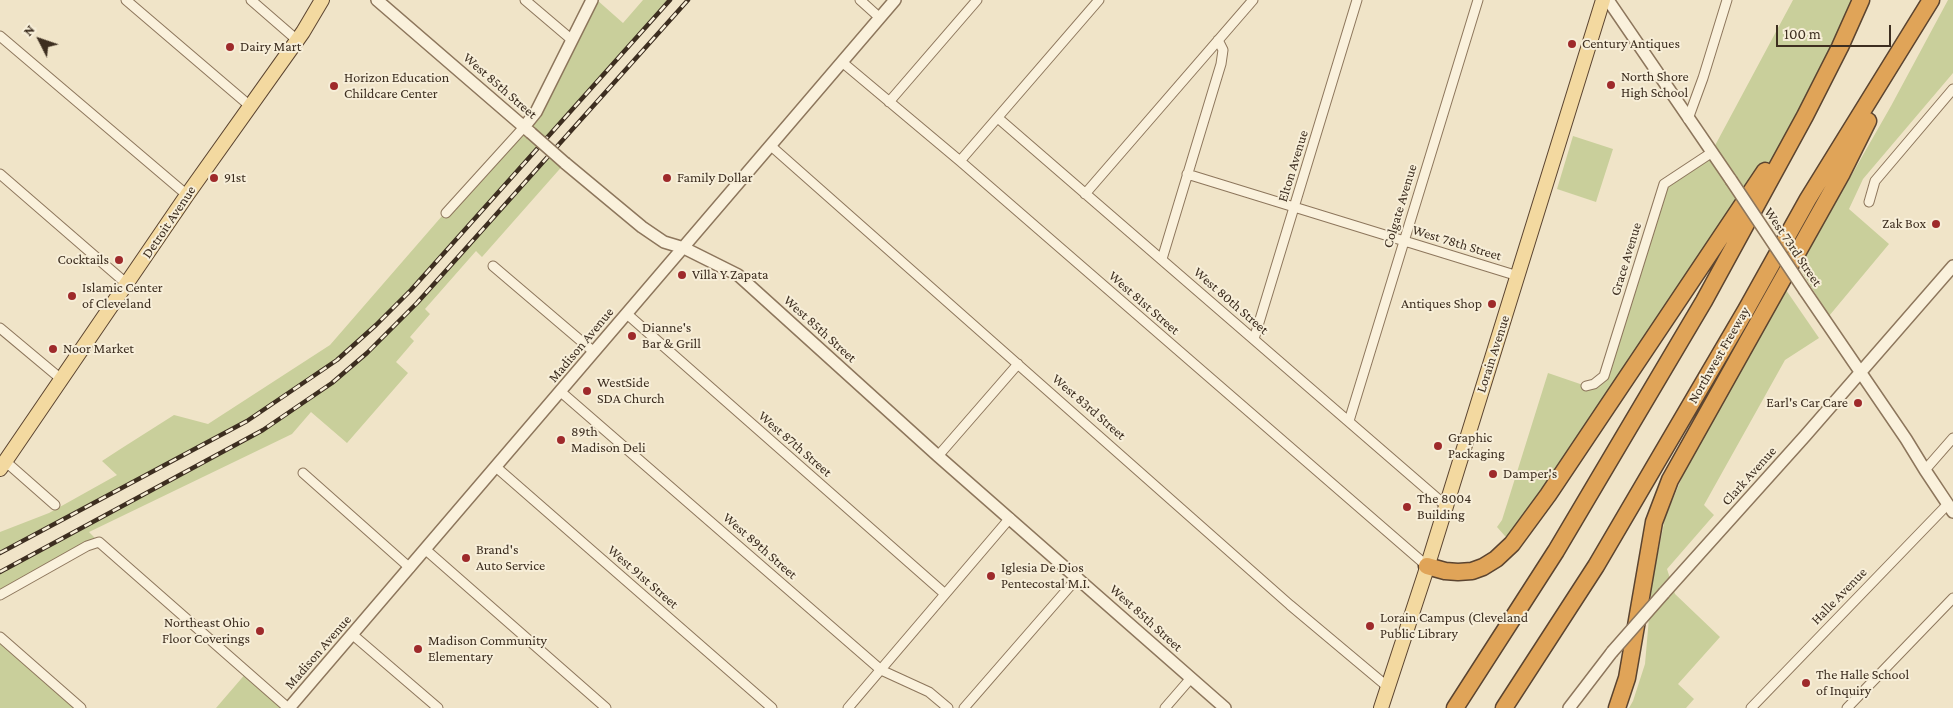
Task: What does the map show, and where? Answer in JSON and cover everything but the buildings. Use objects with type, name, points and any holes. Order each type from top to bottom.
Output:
[{"type":"highway","points":[[1455,708],[1556,552],[1704,301],[1805,116],[1840,47],[1861,0]]},
{"type":"highway","name":"Northwest Freeway","points":[[1504,708],[1596,566],[1746,310],[1808,199],[1930,0]]},
{"type":"highway","points":[[1617,708],[1627,678],[1652,531],[1670,480],[1842,173],[1910,34]]},
{"type":"highway","points":[[1427,566],[1445,571],[1472,570],[1496,559],[1512,544],[1548,495],[1753,187],[1805,116]]},
{"type":"main road","name":"Detroit Avenue","points":[[2,465],[297,40],[322,0]]},
{"type":"main road","name":"Lorain Avenue","points":[[1381,708],[1603,0]]},
{"type":"street","points":[[126,0],[250,106]]},
{"type":"street","points":[[251,0],[297,40]]},
{"type":"street","name":"West 85th Street","points":[[377,0],[642,228],[664,242],[684,248],[738,275],[938,456],[1225,708]]},
{"type":"street","points":[[525,0],[572,40]]},
{"type":"street","points":[[446,213],[528,130],[592,0]]},
{"type":"street","points":[[860,0],[880,18]]},
{"type":"street","name":"Madison Avenue","points":[[288,708],[426,550],[895,0]]},
{"type":"street","points":[[889,102],[976,0]]},
{"type":"street","points":[[960,161],[1099,0]]},
{"type":"street","points":[[1085,194],[1253,0]]},
{"type":"street","name":"Elton Avenue","points":[[1254,339],[1358,0]]},
{"type":"street","name":"Colgate Avenue","points":[[1349,421],[1478,0]]},
{"type":"street","name":"West 73rd Street","points":[[1608,0],[1906,439],[1950,508]]},
{"type":"street","points":[[1688,119],[1703,78],[1726,0]]},
{"type":"street","points":[[0,36],[187,196]]},
{"type":"street","points":[[1162,259],[1221,64],[1223,50],[1218,40]]},
{"type":"street","name":"West 81st Street","points":[[842,62],[960,161],[1427,566]]},
{"type":"street","points":[[1870,202],[1875,181],[1953,89]]},
{"type":"street","name":"West 80th Street","points":[[998,118],[1445,505]]},
{"type":"street","name":"West 83rd Street","points":[[771,146],[1290,605],[1388,688]]},
{"type":"street","name":"Grace Avenue","points":[[1586,386],[1594,384],[1604,376],[1664,184],[1711,153]]},
{"type":"street","points":[[0,174],[127,284]]},
{"type":"street","name":"West 78th Street","points":[[1187,174],[1518,276]]},
{"type":"street","points":[[493,266],[594,352]]},
{"type":"street","name":"Clark Avenue","points":[[1569,708],[1612,652],[1861,373],[1953,266]]},
{"type":"street","name":"West 87th Street","points":[[627,314],[945,594]]},
{"type":"street","points":[[0,328],[61,379]]},
{"type":"street","points":[[938,456],[1018,364]]},
{"type":"street","name":"West 89th Street","points":[[561,392],[881,670],[929,692],[948,708]]},
{"type":"street","points":[[1924,470],[1953,438]]},
{"type":"street","points":[[2,465],[55,505]]},
{"type":"street","name":"West 91st Street","points":[[496,466],[772,708]]},
{"type":"street","points":[[303,473],[410,568]]},
{"type":"street","name":"Halle Avenue","points":[[1751,708],[1950,508]]},
{"type":"street","points":[[848,708],[1010,518]]},
{"type":"street","points":[[0,595],[88,546],[99,542],[288,708]]},
{"type":"street","points":[[426,550],[606,708]]},
{"type":"street","points":[[964,708],[1078,577]]},
{"type":"street","points":[[1846,708],[1953,598]]},
{"type":"street","points":[[353,635],[438,708]]},
{"type":"street","points":[[0,637],[81,708]]},
{"type":"street","points":[[1164,708],[1191,678]]},
{"type":"green space","points":[[597,0],[623,23],[643,0],[670,0],[411,290],[376,325],[337,360],[247,421],[0,553],[0,532],[49,513],[117,475],[102,461],[174,415],[208,424],[330,345],[442,216],[524,127]]},
{"type":"green space","points":[[1793,0],[1861,0],[1805,116],[1512,544],[1497,527],[1502,520],[1548,373],[1586,386],[1604,376],[1664,184],[1711,153]]},
{"type":"green space","points":[[1948,0],[1953,0],[1953,73],[1863,179],[1849,209],[1889,244],[1829,316],[1799,267],[1891,106]]},
{"type":"green space","points":[[1573,136],[1613,149],[1596,202],[1557,189]]},
{"type":"green space","points":[[553,152],[565,163],[482,257],[476,251],[425,309],[430,314],[410,337],[414,341],[396,362],[408,373],[347,443],[311,412],[292,434],[89,532],[99,542],[0,595],[0,572],[263,430],[332,383],[392,330]]},
{"type":"green space","points":[[1786,290],[1819,338],[1785,360],[1704,505],[1714,515],[1667,569],[1675,594],[1720,637],[1678,684],[1694,699],[1686,708],[1629,708],[1645,664],[1652,583],[1665,518],[1691,456]]},
{"type":"green space","points":[[0,637],[79,708],[0,708]]},
{"type":"green space","points":[[247,672],[287,708],[216,708]]},
{"type":"railway","points":[[0,553],[247,421],[337,360],[411,290],[670,0]]},
{"type":"railway","points":[[0,572],[263,430],[332,383],[367,353],[417,303],[688,0]]},
{"type":"place","name":"Century Antiques","points":[[1572,44]]},
{"type":"place","name":"Dairy Mart","points":[[230,47]]},
{"type":"place","name":"North Shore High School","points":[[1611,85]]},
{"type":"place","name":"Horizon Education Childcare Center","points":[[334,86]]},
{"type":"place","name":"91st","points":[[214,178]]},
{"type":"place","name":"Family Dollar","points":[[667,178]]},
{"type":"place","name":"Zak Box","points":[[1936,224]]},
{"type":"place","name":"Cocktails","points":[[119,260]]},
{"type":"place","name":"Villa Y Zapata","points":[[682,275]]},
{"type":"place","name":"Islamic Center of Cleveland","points":[[72,296]]},
{"type":"place","name":"Antiques Shop","points":[[1492,304]]},
{"type":"place","name":"Dianne's Bar & Grill","points":[[632,336]]},
{"type":"place","name":"Noor Market","points":[[53,349]]},
{"type":"place","name":"WestSide SDA Church","points":[[587,391]]},
{"type":"place","name":"Earl's Car Care","points":[[1858,403]]},
{"type":"place","name":"89th Madison Deli","points":[[561,440]]},
{"type":"place","name":"Graphic Packaging","points":[[1438,446]]},
{"type":"place","name":"Damper's","points":[[1493,474]]},
{"type":"place","name":"The 8004 Building","points":[[1407,507]]},
{"type":"place","name":"Brand's Auto Service","points":[[466,558]]},
{"type":"place","name":"Iglesia De Dios Pentecostal M.I.","points":[[991,576]]},
{"type":"place","name":"Lorain Campus (Cleveland Public Library","points":[[1370,626]]},
{"type":"place","name":"Northeast Ohio Floor Coverings","points":[[260,631]]},
{"type":"place","name":"Madison Community Elementary","points":[[418,649]]},
{"type":"place","name":"The Halle School of Inquiry","points":[[1806,683]]}]
